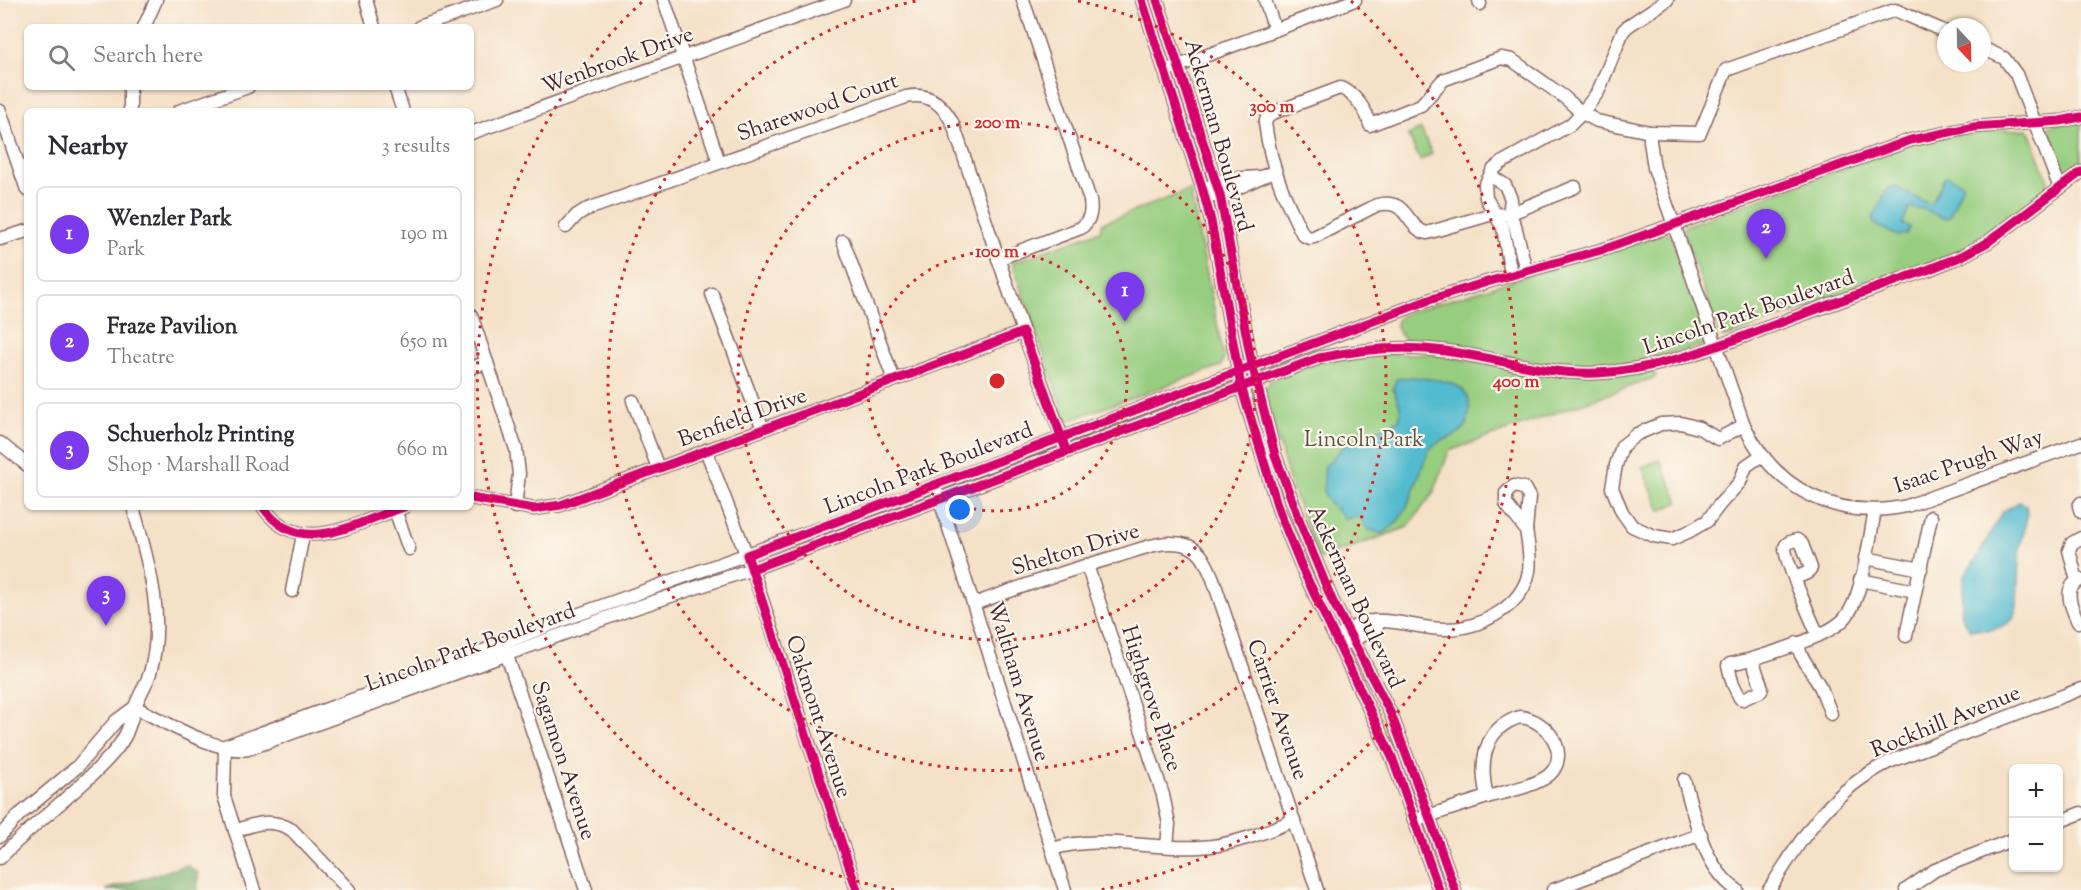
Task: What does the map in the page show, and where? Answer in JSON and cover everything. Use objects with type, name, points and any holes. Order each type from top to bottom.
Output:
[{"type":"street","points":[[145,24],[156,0]]},
{"type":"street","points":[[366,0],[373,24]]},
{"type":"street","points":[[428,24],[496,0]]},
{"type":"street","points":[[664,0],[719,162]]},
{"type":"street","name":"Wenbrook Drive","points":[[474,132],[844,0]]},
{"type":"street","points":[[998,259],[1081,228],[1088,221],[1091,208],[1023,0]]},
{"type":"street","name":"Ackerman Boulevard","points":[[1142,0],[1204,194],[1241,386],[1279,511],[1302,570],[1392,757],[1439,890]]},
{"type":"street","name":"Ackerman Boulevard","points":[[1157,0],[1218,189],[1252,367],[1275,455],[1320,571],[1391,714],[1455,890]]},
{"type":"street","points":[[1265,0],[1275,30]]},
{"type":"street","points":[[1166,70],[1354,0]]},
{"type":"street","points":[[1526,271],[1515,225],[1486,198],[1485,185],[1493,170],[1501,163],[1570,125],[1582,113],[1598,92],[1623,31],[1667,0]]},
{"type":"street","points":[[1575,187],[1503,214],[1427,232],[1419,230],[1399,207],[1384,203],[1314,237],[1307,238],[1303,235],[1288,207],[1274,172],[1265,123],[1267,117],[1273,113],[1340,88],[1346,90],[1365,110],[1370,125],[1421,105],[1443,80],[1506,58],[1564,97],[1582,113],[1605,124],[1650,132],[1700,133],[1726,70],[1895,10],[1937,28]]},
{"type":"street","points":[[1991,52],[2004,58],[2016,74],[2060,188]]},
{"type":"street","points":[[130,90],[130,108]]},
{"type":"street","points":[[188,108],[239,90]]},
{"type":"street","points":[[396,90],[402,108]]},
{"type":"street","name":"Sharewood Court","points":[[566,227],[585,210],[719,162],[906,96],[930,98],[946,112],[953,124],[1023,332],[1067,453]]},
{"type":"street","points":[[0,111],[24,181]]},
{"type":"street","name":"Lincoln Park Boulevard","points":[[135,707],[191,735],[238,750],[267,743],[747,555],[1432,299],[1608,248],[1911,140],[1974,127],[2081,117]]},
{"type":"street","name":"Isaac Prugh Way","points":[[1650,132],[1653,162],[1673,225],[1744,425],[1762,455],[1787,480],[1819,500],[1854,509],[1875,511],[1907,506],[2081,443]]},
{"type":"street","points":[[1204,194],[1218,189],[1247,185],[1259,177],[1274,172]]},
{"type":"street","name":"Lincoln Park Boulevard","points":[[505,649],[752,569],[1319,358],[1376,348],[1418,348],[1446,351],[1554,372],[1596,373],[1676,360],[1962,256],[2010,227],[2081,172]]},
{"type":"street","points":[[1491,176],[1505,184],[1511,199],[1503,214],[1503,228],[1512,275]]},
{"type":"street","points":[[0,239],[24,232]]},
{"type":"street","points":[[843,241],[894,381]]},
{"type":"street","points":[[712,294],[763,429]]},
{"type":"street","points":[[474,324],[516,449],[519,474],[515,507]]},
{"type":"street","name":"Benfield Drive","points":[[474,499],[534,509],[561,505],[1023,332]]},
{"type":"street","points":[[474,367],[487,362]]},
{"type":"street","points":[[633,401],[658,468]]},
{"type":"street","points":[[1744,425],[1718,439],[1699,428],[1681,423],[1661,424],[1637,434],[1622,446],[1616,465],[1612,488],[1622,512],[1632,526],[1654,536],[1672,539],[1680,536],[1707,521],[1740,482],[1746,466],[1762,455]]},
{"type":"street","points":[[0,443],[24,463]]},
{"type":"street","name":"Oakmont Avenue","points":[[706,450],[752,569],[857,890]]},
{"type":"street","name":"Waltham Avenue","points":[[934,485],[1065,890]]},
{"type":"street","points":[[2081,503],[2079,506],[2081,512]]},
{"type":"street","points":[[0,858],[115,751],[130,728],[135,707],[150,672],[156,612],[150,567],[134,510]]},
{"type":"street","points":[[266,510],[277,523],[303,535],[332,532],[394,510]]},
{"type":"street","points":[[400,510],[409,549]]},
{"type":"street","points":[[1752,659],[1830,631],[1845,618],[1857,595],[1875,511]]},
{"type":"street","points":[[1906,636],[1931,517]]},
{"type":"street","points":[[1337,642],[1351,635],[1374,629],[1381,621],[1404,622],[1444,629],[1477,623],[1503,610],[1519,594],[1528,573],[1530,560],[1526,530]]},
{"type":"street","points":[[292,591],[303,535]]},
{"type":"street","points":[[2078,622],[2069,597],[2069,589],[2079,580],[2069,550],[2072,543],[2081,538]]},
{"type":"street","name":"Shelton Drive","points":[[974,604],[1042,578],[1165,543],[1191,547]]},
{"type":"street","name":"Carrier Avenue","points":[[1191,547],[1204,558],[1210,572],[1317,890]]},
{"type":"street","points":[[1865,558],[1921,569]]},
{"type":"street","name":"Highgrove Place","points":[[1087,565],[1163,795],[1169,824],[1167,846]]},
{"type":"street","points":[[1795,578],[1818,635]]},
{"type":"street","points":[[1860,580],[1915,591]]},
{"type":"street","points":[[1797,643],[1800,655],[1821,688],[1832,714]]},
{"type":"street","name":"Sagamon Avenue","points":[[505,649],[586,890]]},
{"type":"street","name":"Rockhill Avenue","points":[[1769,890],[1816,820],[1837,796],[1861,778],[1889,762],[2081,688]]},
{"type":"street","points":[[0,836],[18,816],[77,767],[116,721],[135,707]]},
{"type":"street","points":[[1416,821],[1541,780],[1553,769],[1556,762],[1556,748],[1552,737],[1543,725],[1535,720],[1520,717],[1509,721],[1497,730],[1489,741],[1484,757],[1487,797]]},
{"type":"street","points":[[225,746],[224,796],[254,890]]},
{"type":"street","points":[[1683,780],[1715,869],[1737,890]]},
{"type":"street","points":[[2063,820],[2081,813]]},
{"type":"street","points":[[1052,849],[1080,842],[1199,848],[1216,845],[1294,820]]},
{"type":"street","points":[[235,831],[264,823],[277,823],[285,826],[298,836],[349,890]]},
{"type":"street","points":[[1553,890],[1701,834]]},
{"type":"street","points":[[1906,890],[1935,870],[2009,841]]},
{"type":"green space","points":[[2081,121],[2081,166],[2069,175],[2065,175],[2061,171],[2048,129],[2053,125]]},
{"type":"green space","points":[[1421,129],[1432,154],[1420,160],[1408,135]]},
{"type":"green space","points":[[2027,129],[2031,134],[2050,187],[2049,191],[1994,233],[1944,259],[1730,336],[1720,335],[1684,233],[1685,226],[1915,143],[1968,132]]},
{"type":"green space","points":[[1190,190],[1224,358],[1221,366],[1067,421],[1012,263],[1100,231],[1102,223]]},
{"type":"green space","points":[[1666,233],[1670,235],[1674,244],[1706,332],[1708,341],[1704,345],[1635,364],[1578,368],[1414,344],[1402,337],[1397,329],[1397,321],[1406,313]]},
{"type":"green space","name":"Lincoln Park","points":[[1360,354],[1434,354],[1515,369],[1654,370],[1656,377],[1449,451],[1434,492],[1408,527],[1319,559],[1291,486],[1264,392],[1270,381],[1320,362]]},
{"type":"green space","points":[[1660,460],[1679,502],[1660,511],[1642,467]]},
{"type":"green space","points":[[187,865],[198,873],[198,890],[106,890]]},
{"type":"water","points":[[1948,176],[1962,183],[1949,217],[1944,218],[1920,208],[1918,210],[1910,207],[1902,224],[1910,227],[1906,234],[1898,236],[1875,225],[1873,218],[1888,188],[1895,187],[1931,205],[1944,178]]},
{"type":"water","points":[[1413,377],[1443,381],[1460,388],[1466,394],[1469,402],[1469,417],[1461,431],[1437,443],[1430,450],[1403,513],[1391,528],[1382,534],[1367,529],[1362,520],[1356,516],[1346,519],[1329,503],[1323,492],[1325,466],[1345,445],[1399,420],[1401,408],[1393,389],[1396,379]]},
{"type":"water","points":[[2019,502],[2026,505],[2027,517],[2019,553],[2017,607],[2013,619],[2006,625],[1990,630],[1970,629],[1964,622],[1961,612],[1964,575],[1977,558],[2002,512]]},
{"type":"cycle path","points":[[1142,0],[1202,187],[1211,221],[1241,386],[1279,511],[1303,570],[1392,757],[1439,890]]},
{"type":"cycle path","points":[[1157,0],[1220,195],[1251,360],[1275,455],[1332,600],[1391,714],[1455,890]]},
{"type":"cycle path","points":[[857,890],[747,555],[1432,299],[1608,248],[1911,140],[1974,127],[2060,121],[2081,117]]},
{"type":"cycle path","points":[[752,569],[1319,358],[1366,350],[1413,348],[1445,351],[1559,371],[1598,373],[1645,367],[1691,355],[1962,256],[1988,242],[2081,172]]},
{"type":"cycle path","points":[[474,499],[534,509],[561,505],[1023,332],[1065,447]]},
{"type":"cycle path","points":[[266,510],[278,523],[294,531],[311,534],[348,528],[396,510]]},
{"type":"place","name":"Fraze Pavilion","points":[[1766,259]]},
{"type":"place","name":"Wenzler Park","points":[[1125,322]]},
{"type":"place","name":"Schuerholz Printing","points":[[106,626]]}]
